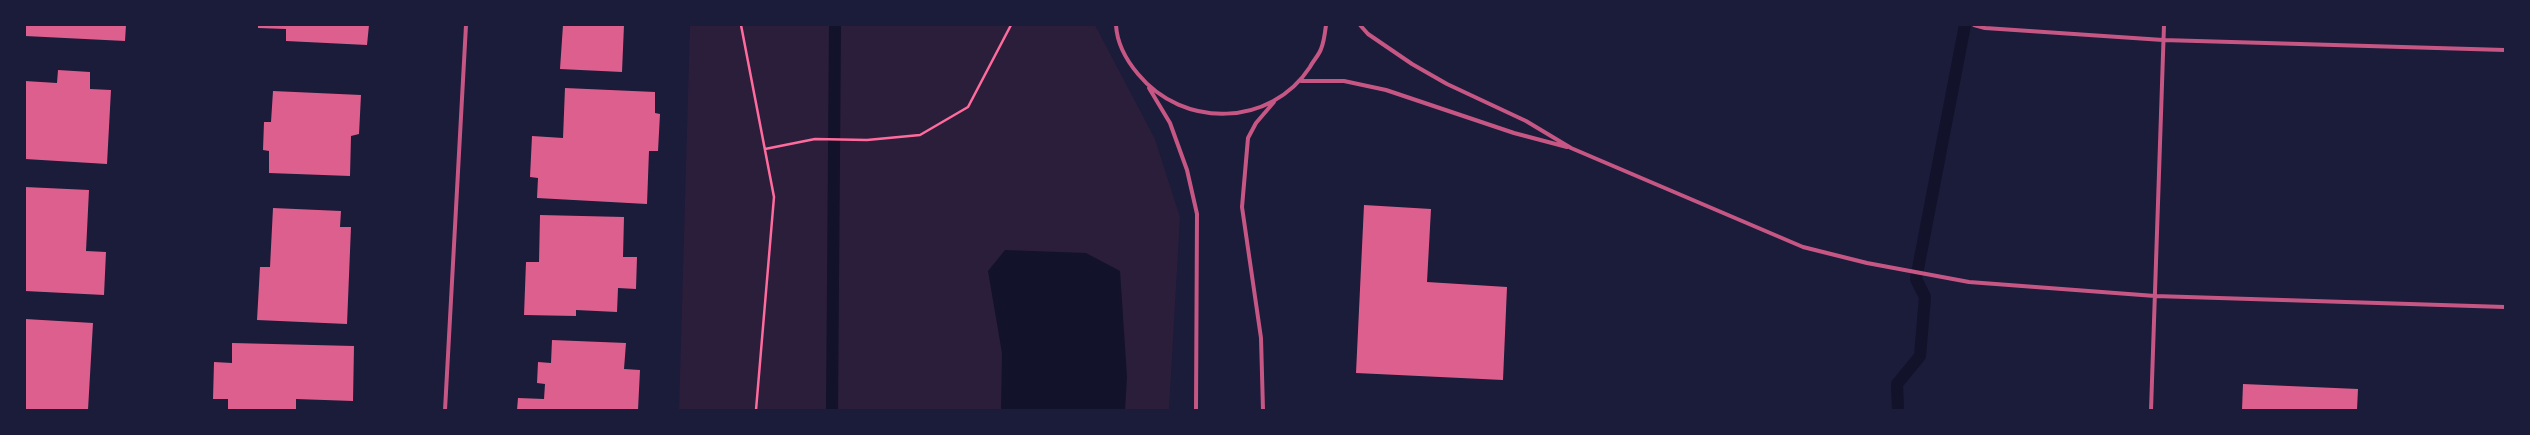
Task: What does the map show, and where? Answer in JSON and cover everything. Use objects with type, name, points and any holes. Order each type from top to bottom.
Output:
[{"type":"street","points":[[445,410],[466,25]]},
{"type":"street","points":[[1263,410],[1261,338],[1242,207],[1248,138],[1256,123],[1274,102],[1300,81],[1321,50],[1326,25]]},
{"type":"street","points":[[1360,25],[1368,34],[1412,64],[1447,84],[1526,121],[1571,148],[1803,247],[1867,263],[1969,282],[2155,296],[2505,307]]},
{"type":"street","points":[[1974,25],[1985,28],[2163,40],[2505,50]]},
{"type":"street","points":[[2151,410],[2164,25]]},
{"type":"street","points":[[1115,27],[1128,62],[1149,88],[1170,123],[1187,170],[1197,214],[1196,410]]},
{"type":"street","points":[[1300,81],[1344,81],[1386,90],[1514,134],[1571,148]]},
{"type":"street","points":[[1149,88],[1176,106],[1209,115],[1243,113],[1274,102]]},
{"type":"path","points":[[741,25],[774,197],[756,410]]},
{"type":"path","points":[[765,149],[815,139],[867,140],[920,135],[968,108],[1011,25]]},
{"type":"shaded area","points":[[690,25],[1095,25],[1155,139],[1180,217],[1169,410],[679,410]]},
{"type":"shaded area","points":[[1005,250],[1086,253],[1120,271],[1127,377],[1125,410],[1001,410],[1002,353],[988,271]]},
{"type":"building","points":[[25,25],[126,25],[125,41],[25,36]]},
{"type":"building","points":[[258,25],[369,25],[367,45],[286,41],[286,29],[258,28]]},
{"type":"building","points":[[563,25],[624,25],[622,72],[560,69]]},
{"type":"building","points":[[58,70],[90,72],[90,89],[111,90],[107,164],[25,159],[25,81],[57,83]]},
{"type":"building","points":[[565,88],[655,92],[655,113],[660,114],[658,151],[649,151],[647,204],[537,198],[538,178],[530,177],[532,136],[563,138]]},
{"type":"building","points":[[273,91],[361,95],[359,134],[351,136],[350,176],[269,173],[269,151],[263,150],[264,122],[271,122]]},
{"type":"building","points":[[25,187],[89,190],[86,251],[106,252],[104,295],[25,291]]},
{"type":"building","points":[[1364,205],[1431,209],[1427,282],[1507,287],[1503,380],[1356,373]]},
{"type":"building","points":[[273,208],[341,211],[340,227],[351,227],[347,324],[257,320],[260,267],[270,267]]},
{"type":"building","points":[[540,215],[624,217],[623,257],[637,257],[636,289],[618,288],[617,312],[576,310],[576,316],[524,315],[526,262],[539,262]]},
{"type":"building","points":[[25,319],[93,323],[88,410],[25,410]]},
{"type":"building","points":[[552,340],[626,343],[624,369],[640,370],[638,410],[517,410],[518,398],[544,399],[545,384],[537,383],[538,362],[551,363]]},
{"type":"building","points":[[232,343],[354,346],[353,401],[296,399],[296,410],[228,410],[228,399],[213,399],[214,362],[232,363]]},
{"type":"building","points":[[2243,384],[2358,389],[2357,410],[2242,410]]},
{"type":"waterway","points":[[832,410],[835,25]]},
{"type":"waterway","points":[[1898,410],[1897,384],[1920,356],[1925,297],[1916,279],[1965,25]]}]
